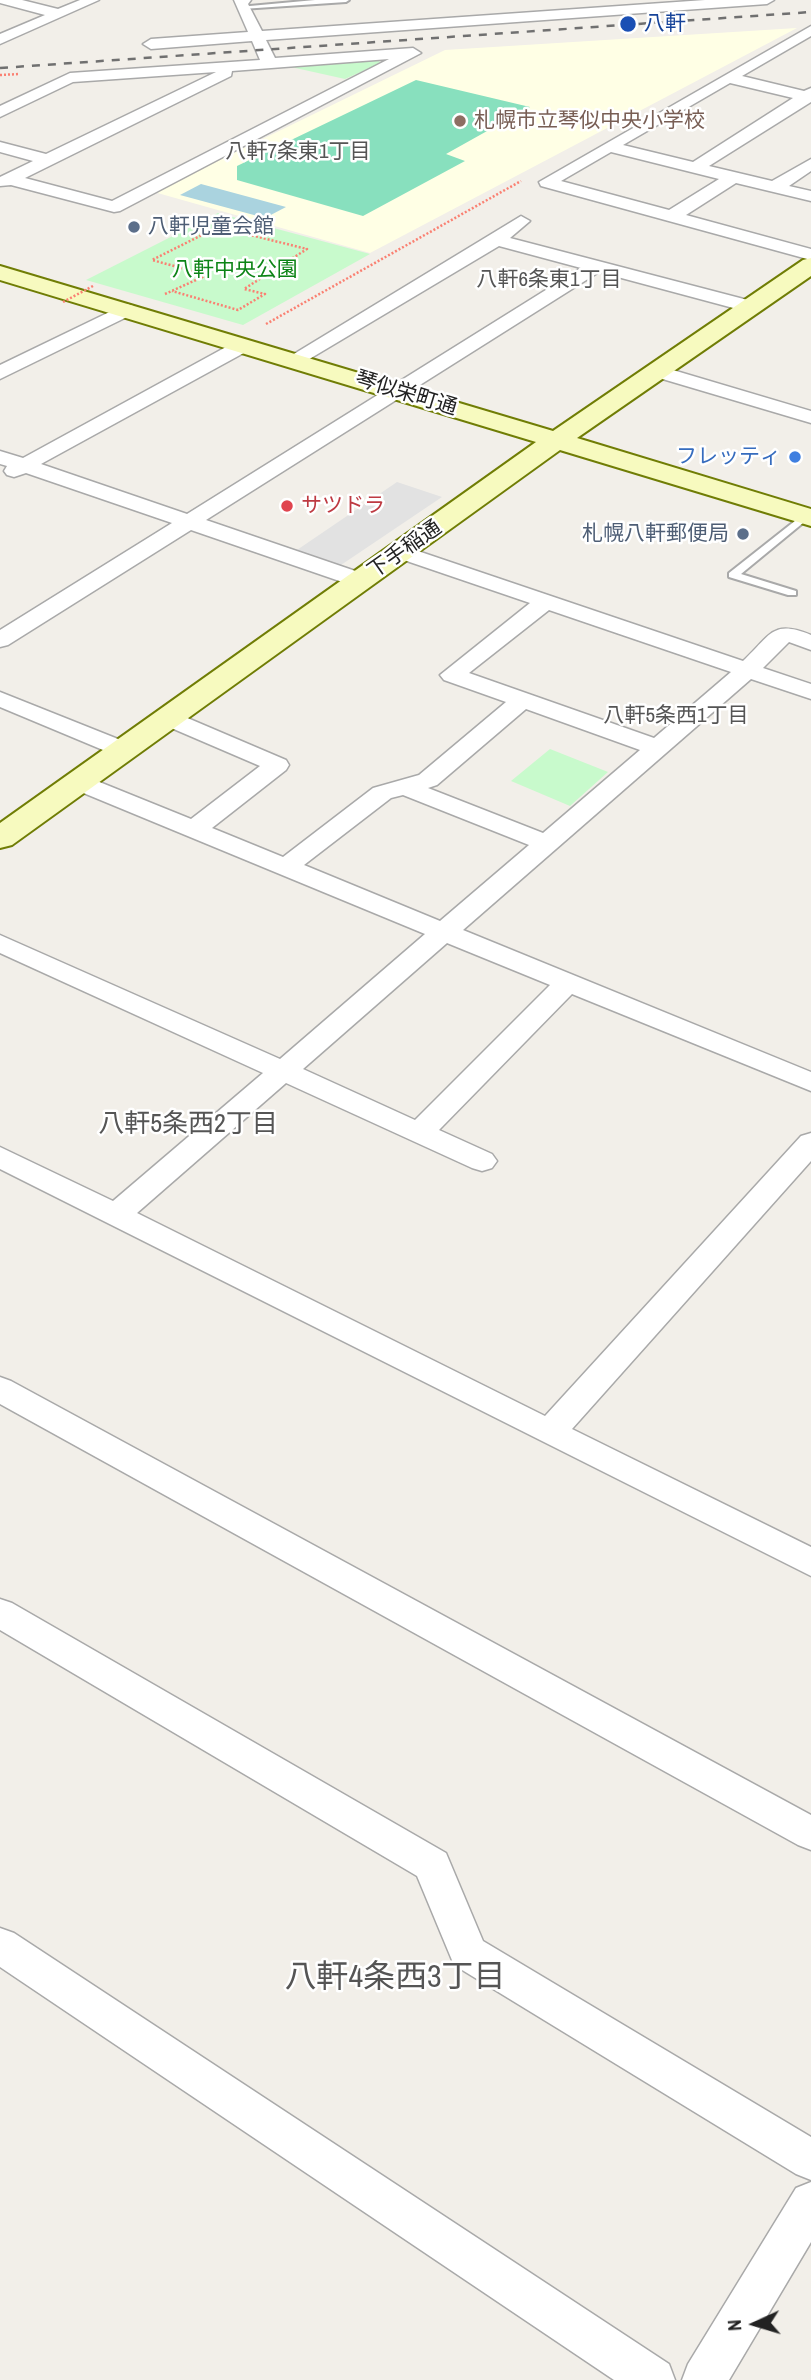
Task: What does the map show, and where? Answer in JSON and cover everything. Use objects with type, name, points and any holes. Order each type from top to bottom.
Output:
[{"type":"main road","name":"下手稲通","points":[[0,838],[557,440],[811,264]]},
{"type":"main road","name":"琴似栄町通","points":[[0,273],[808,517]]},
{"type":"street","points":[[5,0],[60,14]]},
{"type":"street","points":[[0,38],[92,0]]},
{"type":"street","points":[[586,0],[598,12]]},
{"type":"street","points":[[151,44],[435,17],[598,12],[767,0]]},
{"type":"street","points":[[243,4],[270,64]]},
{"type":"street","points":[[811,30],[547,182],[811,255]]},
{"type":"street","points":[[0,111],[70,78],[414,53],[114,207],[5,181]]},
{"type":"street","points":[[5,181],[239,66]]},
{"type":"street","points":[[728,78],[810,95]]},
{"type":"street","points":[[695,168],[810,95]]},
{"type":"street","points":[[0,147],[48,160]]},
{"type":"street","points":[[610,147],[811,196]]},
{"type":"street","points":[[775,187],[811,164]]},
{"type":"street","points":[[671,216],[733,177]]},
{"type":"street","points":[[295,360],[497,240],[521,221]]},
{"type":"street","points":[[497,240],[752,307]]},
{"type":"street","points":[[0,640],[595,267]]},
{"type":"street","points":[[3,369],[126,310]]},
{"type":"street","points":[[0,478],[244,345]]},
{"type":"street","points":[[656,371],[806,410]]},
{"type":"street","points":[[0,457],[362,581]]},
{"type":"street","points":[[403,552],[811,692]]},
{"type":"street","points":[[546,601],[452,674],[656,747]]},
{"type":"street","points":[[116,1215],[786,634],[811,643]]},
{"type":"street","points":[[0,699],[124,750]]},
{"type":"street","points":[[285,867],[382,793],[428,780],[522,700]]},
{"type":"street","points":[[170,719],[277,765],[193,830]]},
{"type":"street","points":[[78,782],[811,1082]]},
{"type":"street","points":[[405,787],[545,842]]},
{"type":"street","points":[[0,943],[482,1161]]},
{"type":"street","points":[[419,1133],[568,983]]},
{"type":"street","points":[[550,1432],[811,1143]]},
{"type":"street","points":[[0,1157],[550,1432],[808,1555]]},
{"type":"street","points":[[0,1389],[811,1834]]},
{"type":"street","points":[[0,1613],[432,1866],[468,1953],[811,2160]]},
{"type":"street","points":[[0,1945],[653,2380]]},
{"type":"street","points":[[704,2380],[811,2202]]},
{"type":"lane","points":[[243,4],[346,0]]},
{"type":"lane","points":[[792,593],[733,575],[808,517]]},
{"type":"path","points":[[263,326],[530,175]]},
{"type":"path","points":[[160,296],[206,275],[152,260],[218,226],[307,249],[244,289],[265,294],[238,310],[172,291]]},
{"type":"path","points":[[63,302],[93,286]]},
{"type":"shaded area","name":"札幌市立琴似中央小学校","points":[[797,28],[370,253],[154,192],[445,50]]},
{"type":"shaded area","points":[[397,482],[442,497],[338,567],[294,552]]},
{"type":"green space","points":[[378,60],[381,63],[345,79],[291,67]]},
{"type":"green space","points":[[416,80],[530,107],[446,154],[465,161],[363,216],[237,180],[237,166]]},
{"type":"green space","name":"八軒中央公園","points":[[218,213],[370,254],[243,325],[86,280]]},
{"type":"green space","points":[[550,749],[608,772],[570,806],[511,781]]},
{"type":"water","points":[[201,184],[286,207],[265,218],[180,195]]},
{"type":"railway","points":[[0,68],[811,12]]},
{"type":"place","name":"八軒","points":[[628,24]]},
{"type":"place","name":"札幌市立琴似中央小学校","points":[[460,121]]},
{"type":"place","name":"八軒児童会館","points":[[134,227]]},
{"type":"place","name":"フレッティ","points":[[795,457]]},
{"type":"place","name":"サツドラ","points":[[287,506]]},
{"type":"place","name":"札幌八軒郵便局","points":[[743,534]]},
{"type":"district","name":"八軒7条東1丁目","points":[[298,152]]},
{"type":"district","name":"八軒6条東1丁目","points":[[549,280]]},
{"type":"district","name":"八軒5条西1丁目","points":[[676,716]]},
{"type":"district","name":"八軒5条西2丁目","points":[[188,1125]]},
{"type":"district","name":"八軒4条西3丁目","points":[[395,1978]]}]
